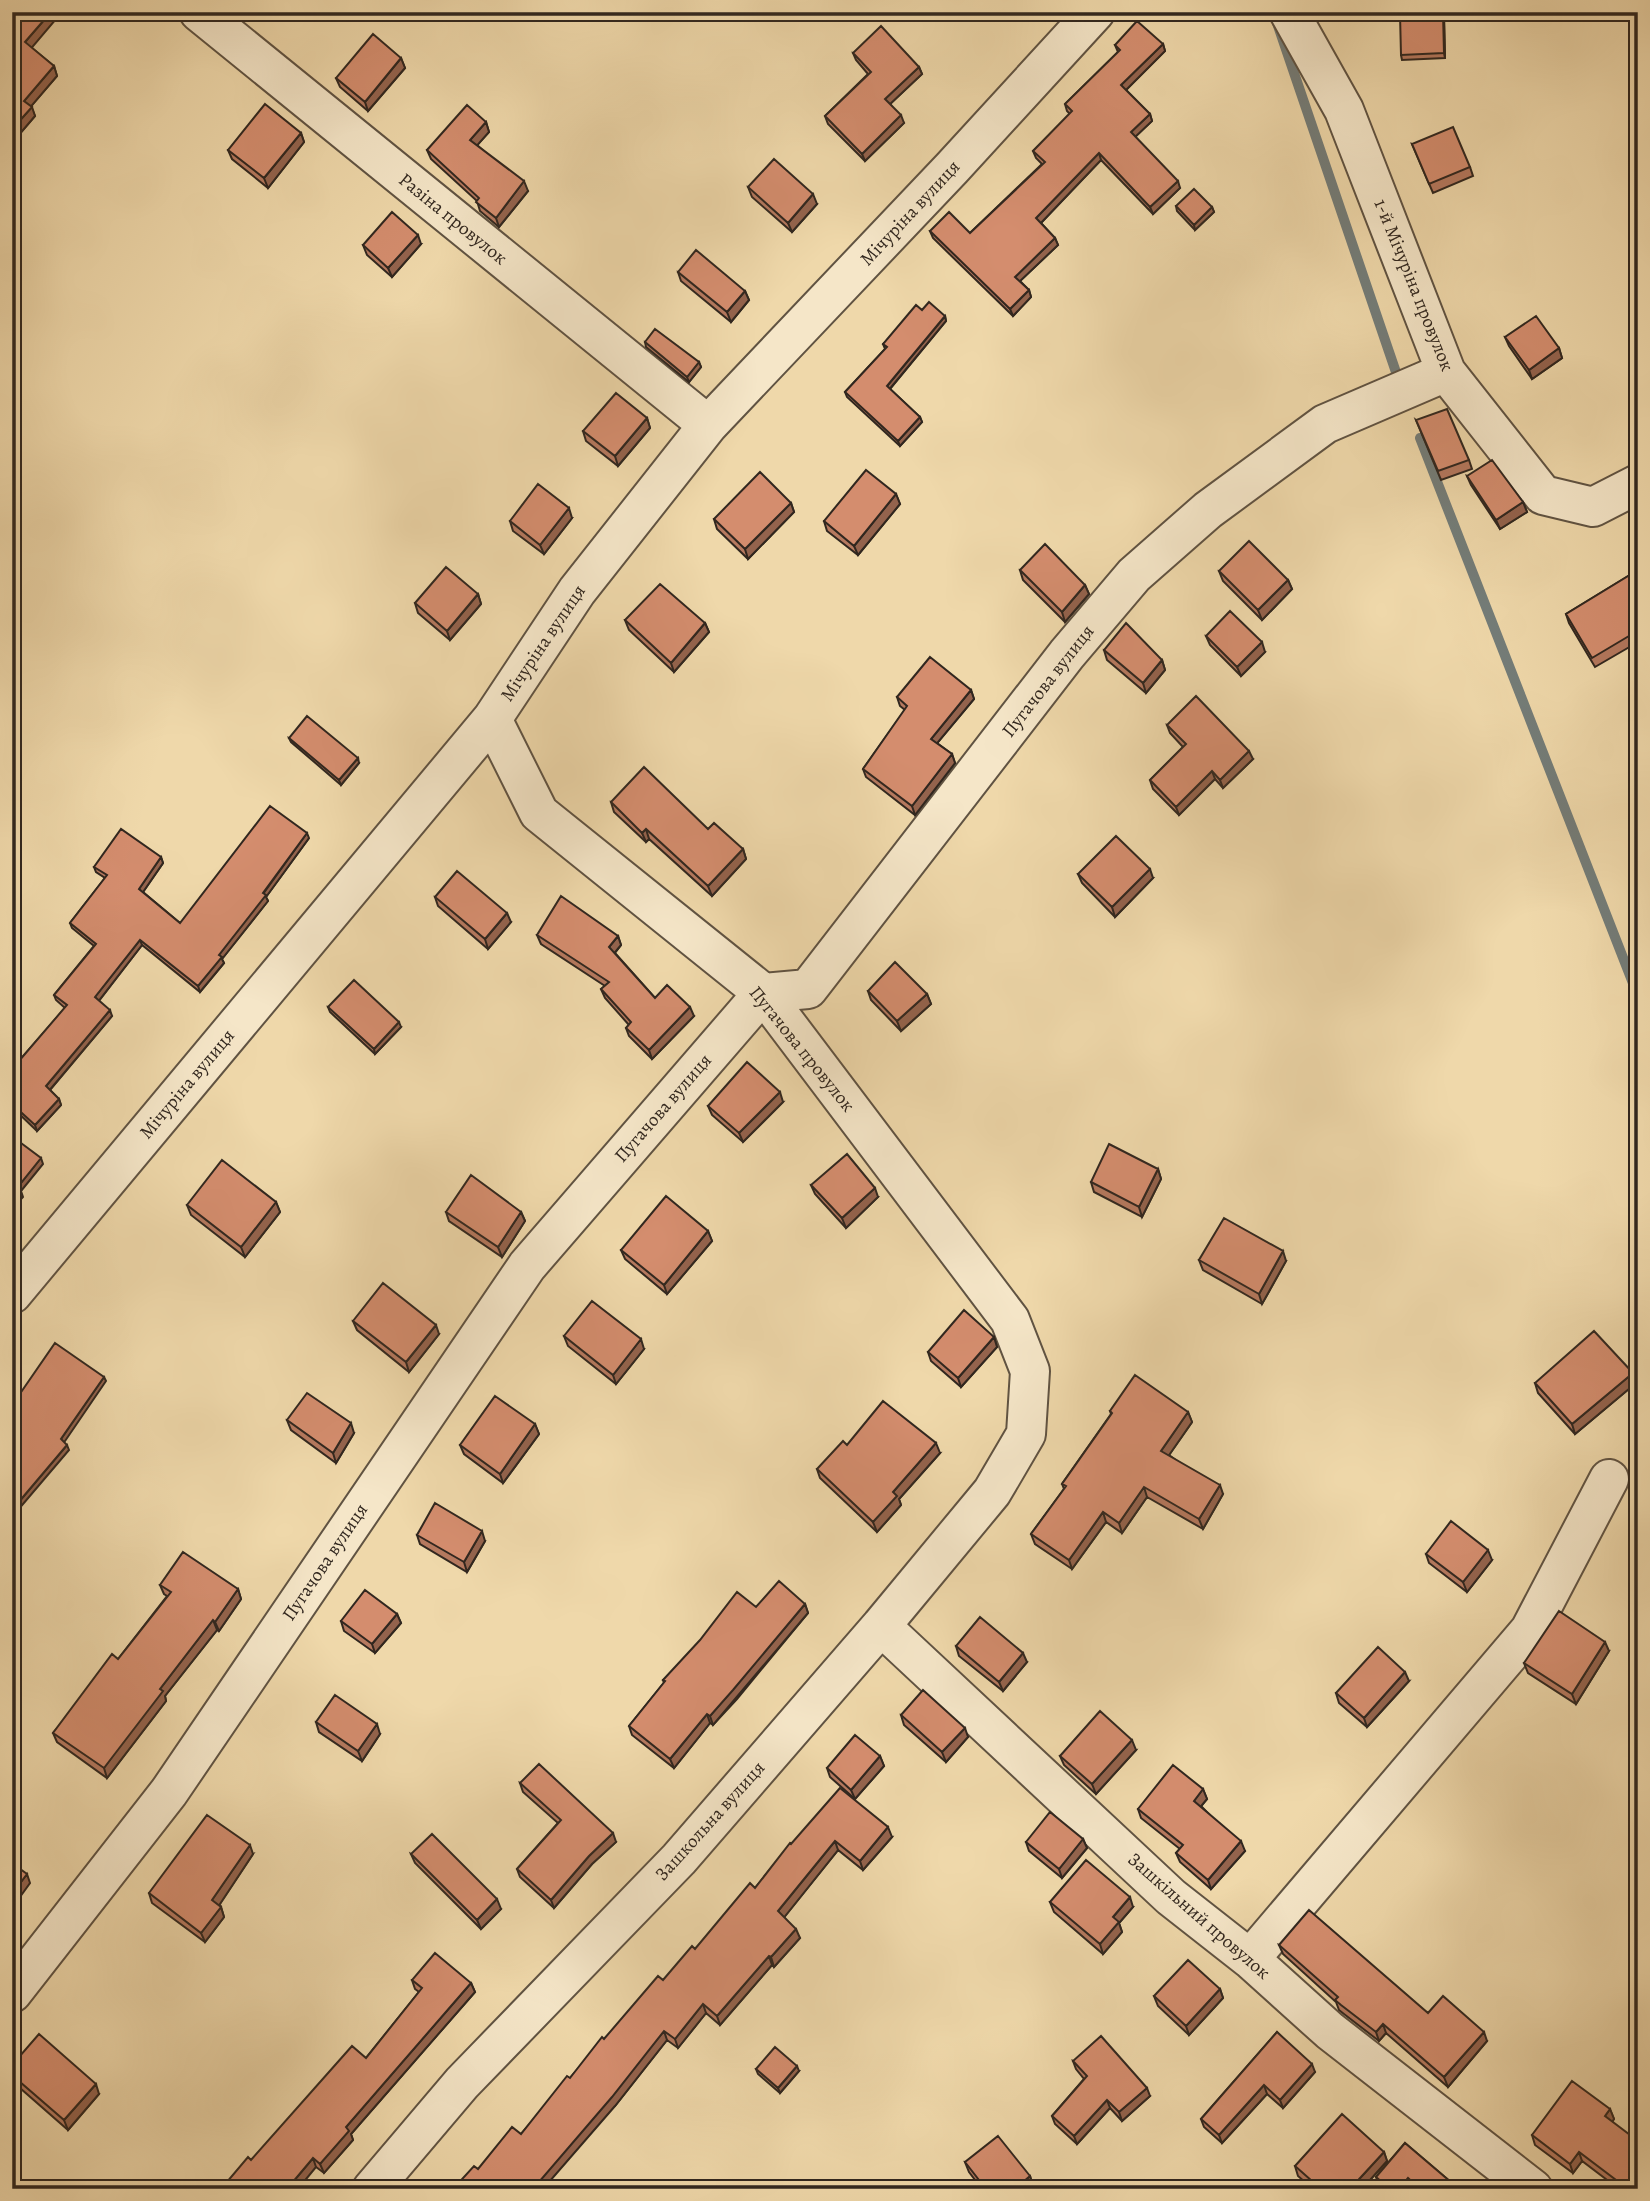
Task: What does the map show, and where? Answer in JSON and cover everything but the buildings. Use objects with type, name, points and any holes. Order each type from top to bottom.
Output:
[{"type":"street","name":"Разіна провулок","points":[[199,12],[708,425]]},
{"type":"street","name":"Мічуріна вулиця","points":[[12,1294],[492,719],[577,591],[708,425],[952,168],[1095,12]]},
{"type":"street","name":"1-й Мічуріна провулок","points":[[1289,12],[1344,110],[1446,372],[1543,495],[1593,507],[1638,484]]},
{"type":"street","name":"Пугачова вулиця","points":[[12,1993],[169,1792],[527,1266],[763,993],[808,989],[1067,654],[1134,575],[1208,510],[1325,424],[1446,372]]},
{"type":"street","name":"Пугачова провулок","points":[[492,719],[539,813],[763,993],[1010,1320],[1030,1371],[1026,1434]]},
{"type":"street","name":"Зашкольна вулиця","points":[[372,2189],[462,2083],[679,1858],[881,1626],[992,1492],[1026,1434]]},
{"type":"street","points":[[1250,1959],[1530,1630],[1609,1479]]},
{"type":"street","name":"Зашкільний провулок","points":[[881,1626],[1171,1897],[1250,1959],[1330,2031],[1533,2189]]},
{"type":"waterway","points":[[1269,12],[1276,20],[1400,384]]},
{"type":"waterway","points":[[1420,438],[1638,996]]}]
